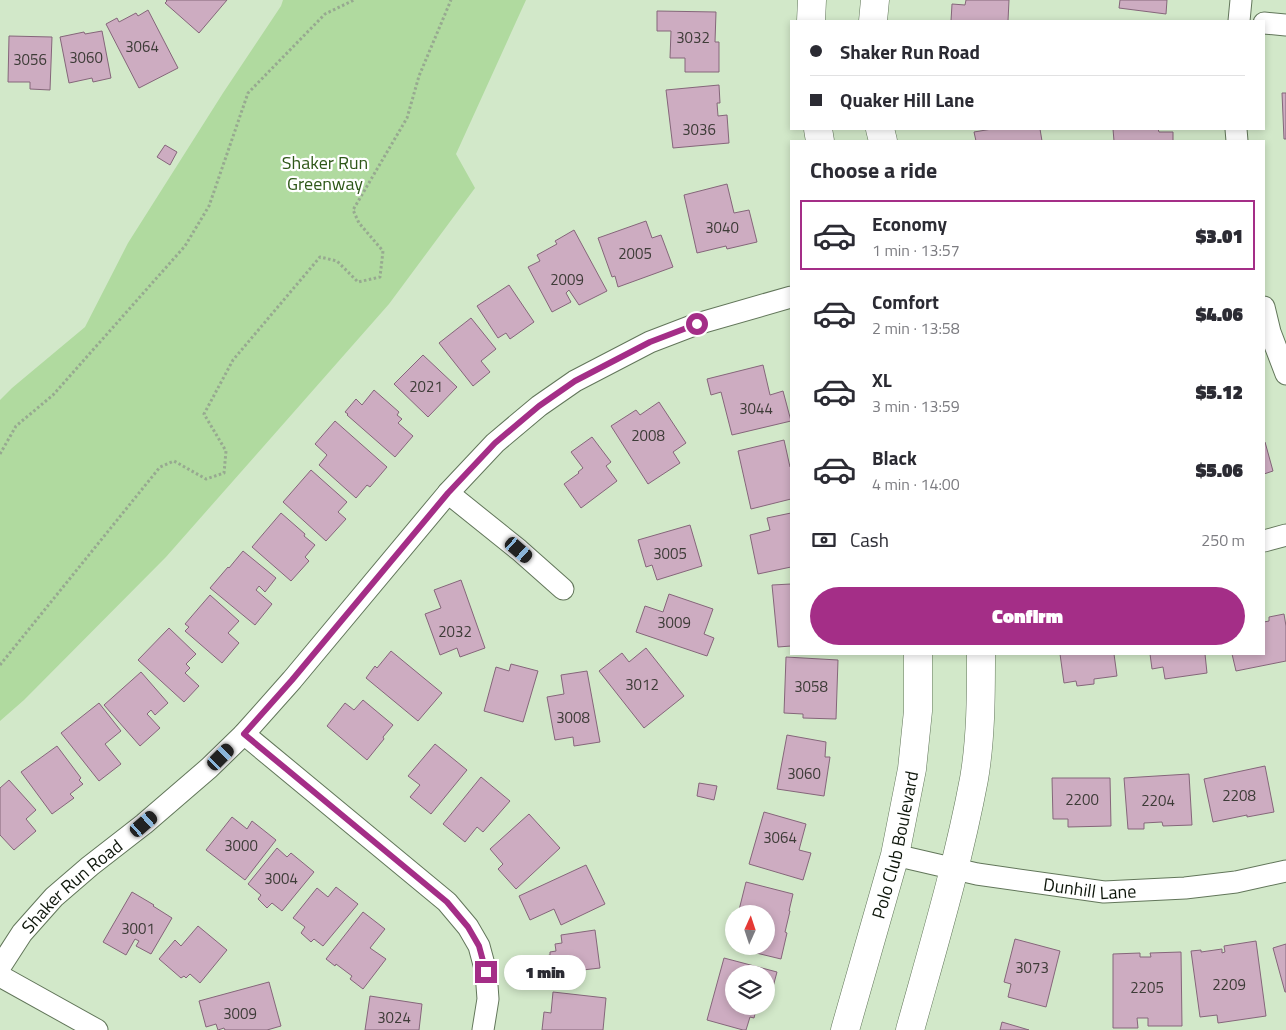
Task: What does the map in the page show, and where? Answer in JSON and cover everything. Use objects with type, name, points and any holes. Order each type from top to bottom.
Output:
[{"type":"street","points":[[810,20],[812,0]]},
{"type":"street","points":[[873,20],[875,0]]},
{"type":"street","points":[[1265,23],[1286,25]]},
{"type":"street","name":"Shaker Run Road","points":[[0,968],[22,933],[54,897],[144,824],[209,768],[244,734],[292,680],[448,493],[495,443],[539,406],[575,381],[650,342],[689,327],[790,297]]},
{"type":"street","points":[[1265,311],[1270,332],[1286,374]]},
{"type":"street","points":[[448,493],[564,589]]},
{"type":"street","points":[[1265,541],[1286,535]]},
{"type":"street","name":"Polo Club Boulevard","points":[[846,1030],[894,855],[912,768],[918,711],[918,655]]},
{"type":"street","points":[[910,1030],[955,869],[974,777],[980,714],[981,655]]},
{"type":"street","points":[[244,734],[447,902],[463,921],[479,946],[486,972],[488,999],[483,1030]]},
{"type":"street","name":"Dunhill Lane","points":[[894,855],[977,874],[1104,892],[1185,888],[1228,883],[1286,871]]},
{"type":"street","points":[[0,976],[97,1030]]},
{"type":"path","points":[[0,454],[16,426],[53,395],[185,246],[209,206],[248,94],[325,14],[354,0]]},
{"type":"path","points":[[0,665],[160,467],[174,461],[206,479],[224,473],[226,450],[204,414],[233,360],[320,257],[337,261],[358,282],[380,277],[383,251],[359,223],[353,210],[407,118],[419,76],[451,0]]},
{"type":"green space","name":"Shaker Run Greenway","points":[[283,0],[526,0],[456,154],[475,188],[389,304],[166,557],[24,700],[0,721],[0,400],[85,327],[128,243],[223,93],[281,6]]},
{"type":"building","points":[[166,0],[227,0],[199,33],[165,3]]},
{"type":"building","points":[[966,0],[1009,0],[1008,20],[951,20],[952,4],[965,5]]},
{"type":"building","points":[[1120,0],[1167,0],[1166,14],[1119,8]]},
{"type":"building","points":[[148,10],[178,68],[139,88],[106,24],[117,18],[119,22],[136,13],[138,16]]},
{"type":"building","points":[[657,11],[716,12],[715,42],[719,42],[719,72],[685,72],[685,58],[670,58],[671,31],[657,31]]},
{"type":"building","points":[[102,31],[111,78],[93,82],[92,78],[69,83],[60,37],[84,32],[85,34]]},
{"type":"building","points":[[9,36],[52,37],[50,90],[30,89],[30,82],[8,82]]},
{"type":"building","points":[[719,85],[720,103],[717,103],[718,116],[727,115],[729,143],[673,148],[666,90]]},
{"type":"building","points":[[1282,93],[1286,93],[1286,139],[1284,139]]},
{"type":"building","points":[[986,130],[1040,130],[1042,140],[976,140],[974,132]]},
{"type":"building","points":[[1113,130],[1158,130],[1159,132],[1173,132],[1173,140],[1114,140]]},
{"type":"building","points":[[165,145],[177,152],[170,165],[157,157]]},
{"type":"building","points":[[727,184],[734,213],[749,210],[757,242],[727,249],[726,246],[697,253],[684,195]]},
{"type":"building","points":[[646,221],[652,238],[661,235],[673,267],[618,287],[615,276],[612,277],[598,238]]},
{"type":"building","points":[[574,230],[607,291],[579,305],[569,290],[566,293],[571,302],[552,312],[528,267],[540,261],[537,255],[557,244],[555,241]]},
{"type":"building","points":[[509,285],[534,322],[510,339],[506,333],[498,338],[477,306]]},
{"type":"building","points":[[471,318],[496,349],[481,361],[490,372],[473,386],[439,343]]},
{"type":"building","points":[[423,355],[457,387],[428,417],[394,384]]},
{"type":"building","points":[[763,365],[770,395],[783,391],[790,421],[732,435],[721,392],[711,395],[707,379]]},
{"type":"building","points":[[374,390],[399,412],[397,415],[402,419],[398,423],[413,436],[395,457],[345,412],[356,399],[362,405]]},
{"type":"building","points":[[659,402],[686,443],[673,452],[680,463],[648,484],[611,426],[636,410],[640,415]]},
{"type":"building","points":[[335,421],[387,467],[370,487],[367,485],[356,498],[319,465],[327,455],[315,444]]},
{"type":"building","points":[[592,437],[611,462],[606,466],[617,481],[581,508],[564,484],[583,468],[571,452]]},
{"type":"building","points":[[784,440],[790,467],[790,499],[751,509],[738,451]]},
{"type":"building","points":[[1265,442],[1273,471],[1265,474]]},
{"type":"building","points":[[311,470],[347,502],[338,512],[346,519],[326,541],[283,502]]},
{"type":"building","points":[[281,513],[315,545],[305,557],[309,561],[291,581],[252,547]]},
{"type":"building","points":[[790,513],[790,567],[758,574],[750,535],[770,530],[767,518]]},
{"type":"building","points":[[690,525],[702,566],[657,580],[652,565],[646,567],[638,540]]},
{"type":"building","points":[[243,551],[276,578],[265,592],[259,586],[256,590],[272,604],[255,625],[210,588]]},
{"type":"building","points":[[461,580],[485,648],[460,657],[457,648],[440,655],[425,614],[441,608],[434,590]]},
{"type":"building","points":[[790,584],[790,646],[778,647],[772,585]]},
{"type":"building","points":[[669,594],[713,609],[704,634],[714,638],[707,656],[636,632],[645,606],[663,612]]},
{"type":"building","points":[[210,595],[239,621],[228,633],[239,643],[222,663],[185,631],[189,627],[185,624]]},
{"type":"building","points":[[1284,614],[1286,661],[1236,671],[1232,655],[1265,655],[1265,622],[1269,621],[1269,617]]},
{"type":"building","points":[[169,628],[196,654],[186,664],[190,668],[185,673],[199,686],[184,702],[138,660]]},
{"type":"building","points":[[646,648],[684,696],[644,728],[599,671],[622,653],[629,662]]},
{"type":"building","points":[[391,651],[442,693],[418,721],[366,678],[375,666],[377,668]]},
{"type":"building","points":[[1060,655],[1114,655],[1117,676],[1094,679],[1094,684],[1077,686],[1076,681],[1064,683]]},
{"type":"building","points":[[1150,655],[1205,655],[1207,673],[1165,679],[1163,667],[1152,669]]},
{"type":"building","points":[[786,657],[838,660],[836,719],[803,718],[803,714],[784,713]]},
{"type":"building","points":[[511,664],[538,671],[523,722],[484,711],[496,667],[509,671]]},
{"type":"building","points":[[587,671],[600,742],[574,746],[573,737],[555,740],[547,697],[564,694],[561,675]]},
{"type":"building","points":[[141,672],[168,703],[155,715],[151,710],[147,714],[160,728],[140,746],[104,705]]},
{"type":"building","points":[[363,700],[393,725],[367,760],[327,726],[345,703],[354,710]]},
{"type":"building","points":[[99,703],[121,731],[105,744],[121,764],[99,781],[61,733]]},
{"type":"building","points":[[787,735],[826,742],[825,757],[830,757],[824,796],[777,789]]},
{"type":"building","points":[[435,744],[467,770],[431,814],[410,797],[420,785],[408,776]]},
{"type":"building","points":[[57,746],[81,778],[79,780],[83,784],[70,794],[74,798],[52,814],[21,772]]},
{"type":"building","points":[[1265,766],[1274,812],[1213,822],[1204,779]]},
{"type":"building","points":[[1189,774],[1192,825],[1163,826],[1162,822],[1144,823],[1144,829],[1128,829],[1124,778]]},
{"type":"building","points":[[481,777],[510,801],[483,832],[477,827],[465,842],[443,824]]},
{"type":"building","points":[[1052,778],[1110,778],[1111,826],[1068,827],[1068,819],[1053,819]]},
{"type":"building","points":[[9,780],[36,810],[26,819],[36,831],[14,850],[0,835],[0,788]]},
{"type":"building","points":[[699,783],[717,786],[714,800],[697,796]]},
{"type":"building","points":[[764,812],[806,824],[799,850],[811,853],[803,880],[749,864]]},
{"type":"building","points":[[529,814],[560,848],[516,889],[498,869],[503,864],[490,849]]},
{"type":"building","points":[[232,817],[247,829],[252,821],[276,840],[245,880],[206,850]]},
{"type":"building","points":[[277,848],[287,857],[291,853],[314,872],[282,911],[272,903],[267,908],[258,899],[261,895],[248,884]]},
{"type":"building","points":[[586,865],[605,904],[561,925],[554,909],[530,920],[519,896]]},
{"type":"building","points":[[746,882],[793,894],[781,959],[764,955],[775,955],[775,905],[740,905]]},
{"type":"building","points":[[336,887],[358,904],[323,946],[314,939],[311,942],[301,933],[305,927],[293,918],[317,888],[328,897]]},
{"type":"building","points":[[132,892],[172,918],[151,954],[136,946],[139,941],[135,939],[126,955],[103,942]]},
{"type":"building","points":[[363,912],[385,929],[370,948],[386,959],[363,989],[350,979],[352,976],[326,959]]},
{"type":"building","points":[[198,926],[227,950],[200,983],[190,974],[186,978],[184,976],[181,978],[159,959],[175,940],[181,946]]},
{"type":"building","points":[[595,930],[600,968],[574,971],[576,982],[550,985],[546,956],[550,955],[550,952],[556,951],[555,944],[562,943],[561,935]]},
{"type":"building","points":[[1015,939],[1060,951],[1046,1007],[1008,997],[1011,984],[1004,982]]},
{"type":"building","points":[[1256,941],[1266,1016],[1218,1023],[1217,1015],[1200,1017],[1191,951],[1201,950],[1201,952],[1222,949],[1222,953],[1225,952],[1224,946]]},
{"type":"building","points":[[1286,944],[1286,992],[1285,992],[1273,948]]},
{"type":"building","points":[[1181,952],[1182,1026],[1148,1026],[1148,1018],[1137,1018],[1138,1028],[1113,1028],[1113,954],[1140,953],[1140,957],[1151,957],[1150,953]]},
{"type":"building","points":[[724,958],[750,965],[725,965],[725,1015],[755,1015],[754,1018],[750,1017],[746,1030],[707,1020]]},
{"type":"building","points":[[269,982],[281,1026],[267,1030],[225,1030],[224,1028],[218,1030],[216,1024],[206,1027],[199,1001]]},
{"type":"building","points":[[553,992],[606,998],[603,1030],[542,1030],[544,1012],[551,1013]]},
{"type":"building","points":[[370,996],[422,1004],[419,1030],[365,1030]]},
{"type":"building","points":[[1002,1022],[1029,1030],[1000,1030]]},
{"type":"route","points":[[486,972],[479,946],[468,927],[447,902],[244,734],[292,680],[448,493],[495,443],[539,406],[575,381],[650,342],[697,324]]}]
